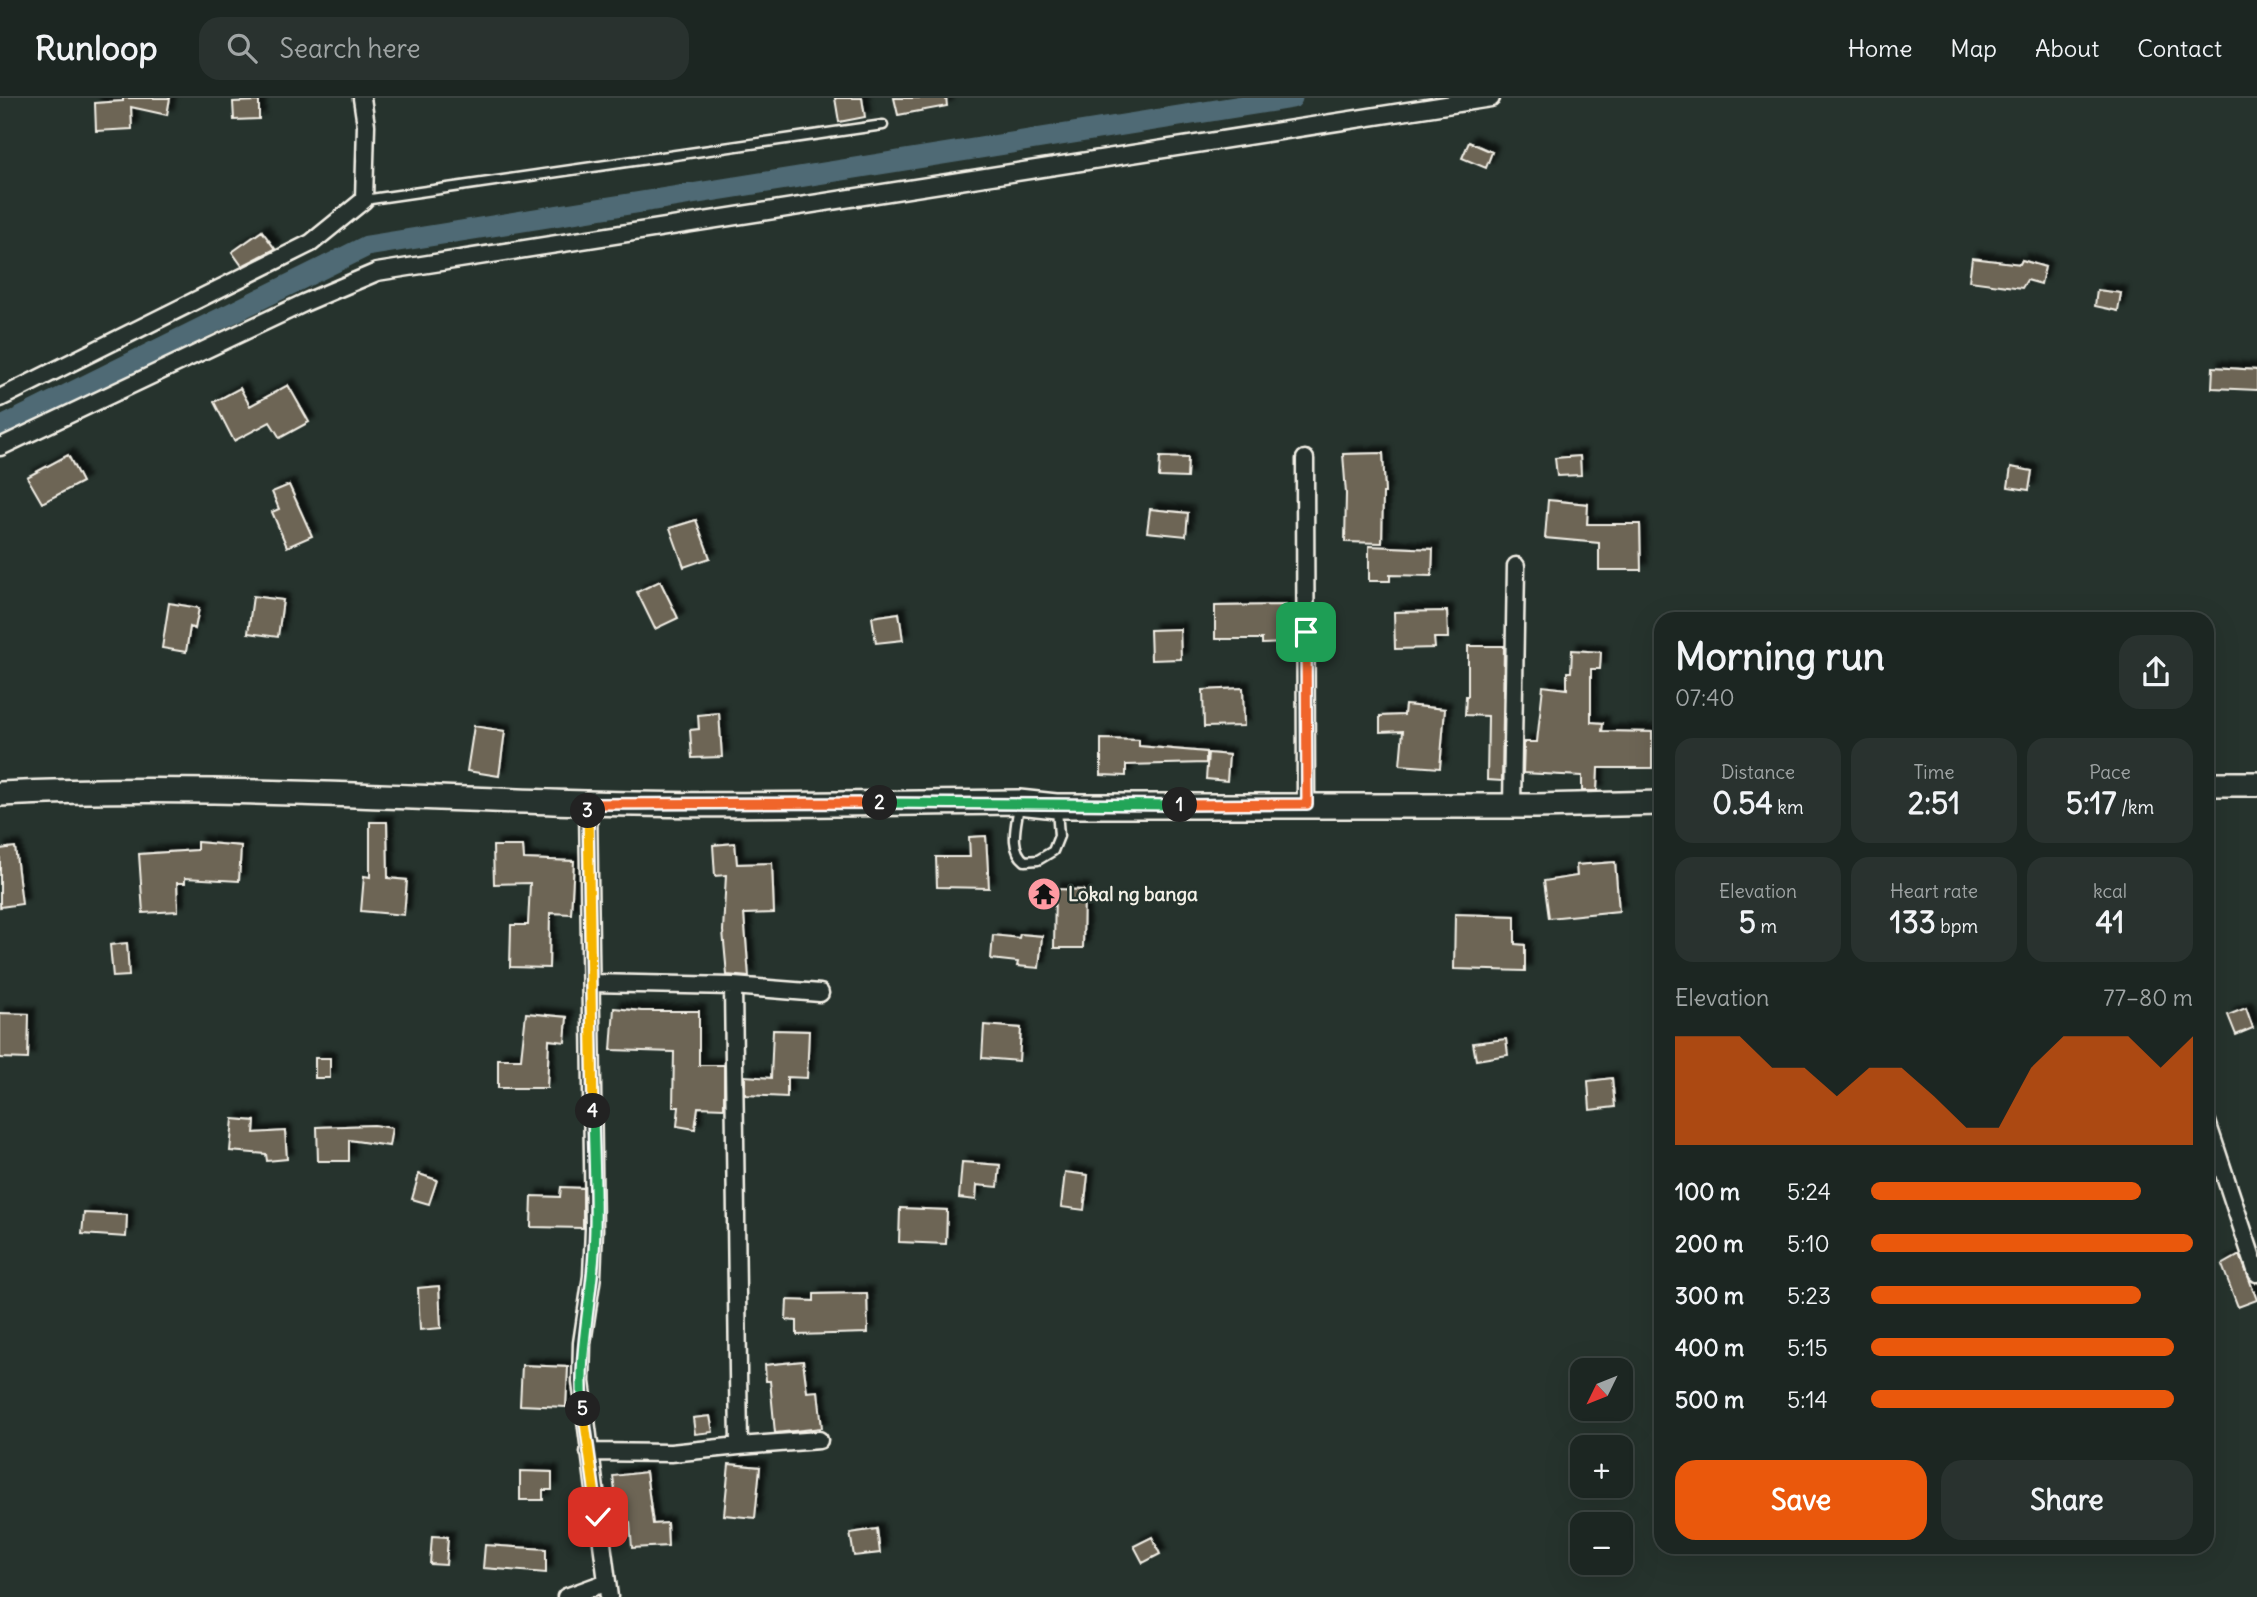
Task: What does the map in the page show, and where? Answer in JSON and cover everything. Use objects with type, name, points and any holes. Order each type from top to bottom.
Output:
[{"type":"main road","points":[[2214,784],[2257,784]]},
{"type":"main road","points":[[0,794],[98,789],[229,791],[588,804],[1512,806],[1654,803]]},
{"type":"street","points":[[0,398],[311,243],[364,200],[366,125],[362,98]]},
{"type":"street","points":[[0,447],[304,303],[377,272],[1490,98]]},
{"type":"street","points":[[1305,459],[1307,804]]},
{"type":"street","points":[[1512,806],[1516,566]]},
{"type":"street","points":[[566,1597],[608,1590],[580,1382],[582,1343],[592,1276],[594,1229],[588,804]]},
{"type":"street","points":[[591,983],[733,986],[820,993]]},
{"type":"street","points":[[733,986],[738,1446]]},
{"type":"street","points":[[2214,1143],[2257,1273]]},
{"type":"street","points":[[589,1452],[671,1453],[819,1440]]},
{"type":"lane","points":[[364,200],[883,125]]},
{"type":"lane","points":[[1019,803],[1015,845],[1016,851],[1025,861],[1038,860],[1053,851],[1059,836],[1056,806]]},
{"type":"building","points":[[123,98],[170,98],[167,115],[131,107],[132,129],[96,131],[95,103],[123,101]]},
{"type":"building","points":[[835,98],[862,98],[865,117],[839,122]]},
{"type":"building","points":[[894,98],[946,98],[947,106],[898,115]]},
{"type":"building","points":[[259,101],[259,119],[234,120],[233,102]]},
{"type":"building","points":[[1469,142],[1492,152],[1486,168],[1462,158]]},
{"type":"building","points":[[262,231],[275,249],[242,266],[232,252]]},
{"type":"building","points":[[1972,258],[2020,264],[2022,260],[2045,267],[2041,284],[2027,280],[2022,288],[1969,281]]},
{"type":"building","points":[[2097,290],[2121,293],[2118,311],[2095,306]]},
{"type":"building","points":[[2213,367],[2257,370],[2257,390],[2212,388]]},
{"type":"building","points":[[288,385],[309,422],[280,438],[270,422],[234,441],[214,402],[240,388],[250,406]]},
{"type":"building","points":[[1383,453],[1385,493],[1382,543],[1345,542],[1343,454]]},
{"type":"building","points":[[68,455],[82,482],[42,503],[27,477]]},
{"type":"building","points":[[1580,456],[1581,475],[1557,476],[1555,458]]},
{"type":"building","points":[[1160,457],[1188,458],[1187,478],[1159,477]]},
{"type":"building","points":[[2011,467],[2032,471],[2029,490],[2008,487]]},
{"type":"building","points":[[289,485],[312,536],[287,547],[272,512],[279,509],[272,492]]},
{"type":"building","points":[[1548,500],[1588,504],[1587,524],[1640,524],[1641,570],[1599,570],[1599,543],[1545,538]]},
{"type":"building","points":[[1150,509],[1188,513],[1186,536],[1147,532]]},
{"type":"building","points":[[696,520],[710,558],[684,567],[670,528]]},
{"type":"building","points":[[1369,546],[1433,549],[1432,576],[1390,575],[1390,581],[1369,581]]},
{"type":"building","points":[[660,581],[678,618],[655,629],[637,592]]},
{"type":"building","points":[[253,596],[283,600],[278,637],[248,633]]},
{"type":"building","points":[[169,603],[199,608],[195,629],[190,627],[186,652],[162,648]]},
{"type":"building","points":[[1286,605],[1286,643],[1262,644],[1262,639],[1215,639],[1215,606]]},
{"type":"building","points":[[1447,611],[1448,638],[1434,638],[1435,648],[1395,649],[1394,612]]},
{"type":"building","points":[[899,613],[903,640],[876,643],[872,617]]},
{"type":"building","points":[[1180,629],[1181,659],[1151,660],[1150,630]]},
{"type":"building","points":[[1468,646],[1504,646],[1502,781],[1487,780],[1488,716],[1465,715],[1468,696]]},
{"type":"building","points":[[1572,650],[1601,652],[1600,669],[1591,669],[1591,722],[1603,723],[1602,731],[1652,732],[1652,768],[1598,768],[1597,791],[1582,791],[1582,776],[1523,773],[1524,742],[1537,742],[1543,686],[1567,689],[1567,672],[1571,672]]},
{"type":"building","points":[[1243,688],[1244,726],[1204,727],[1203,690]]},
{"type":"building","points":[[1405,705],[1445,709],[1440,768],[1400,765],[1403,731],[1380,732],[1380,716],[1404,715]]},
{"type":"building","points":[[719,713],[722,757],[692,758],[690,730],[699,729],[698,715]]},
{"type":"building","points":[[474,726],[505,731],[499,776],[467,771]]},
{"type":"building","points":[[1101,739],[1139,740],[1139,746],[1206,752],[1206,763],[1126,765],[1126,776],[1101,775]]},
{"type":"building","points":[[1208,753],[1229,755],[1227,781],[1206,779]]},
{"type":"building","points":[[370,822],[387,822],[388,878],[407,880],[404,915],[361,911],[364,876],[370,877]]},
{"type":"building","points":[[986,836],[989,888],[937,887],[936,857],[970,857],[969,837]]},
{"type":"building","points":[[197,842],[241,846],[239,881],[185,878],[185,883],[177,883],[178,911],[143,913],[139,854],[197,850]]},
{"type":"building","points":[[735,843],[737,864],[772,863],[774,913],[744,914],[749,977],[727,975],[723,931],[726,875],[715,876],[713,845]]},
{"type":"building","points":[[493,846],[523,846],[524,859],[574,861],[571,914],[550,913],[549,968],[510,967],[511,925],[528,925],[530,883],[494,884]]},
{"type":"building","points":[[15,847],[22,904],[0,907],[0,849]]},
{"type":"building","points":[[1615,862],[1619,911],[1549,918],[1544,881],[1577,876],[1576,865]]},
{"type":"building","points":[[1055,889],[1084,890],[1083,948],[1054,948]]},
{"type":"building","points":[[1455,914],[1515,916],[1515,944],[1525,945],[1525,971],[1454,969]]},
{"type":"building","points":[[1020,934],[1042,936],[1039,968],[991,959],[993,935],[1019,938]]},
{"type":"building","points":[[127,943],[129,976],[113,977],[110,945]]},
{"type":"building","points":[[614,1008],[699,1011],[699,1065],[724,1065],[724,1108],[698,1107],[695,1129],[677,1126],[679,1107],[673,1107],[674,1052],[611,1050]]},
{"type":"building","points":[[2246,1008],[2253,1028],[2236,1035],[2228,1015]]},
{"type":"building","points":[[0,1013],[29,1014],[28,1059],[0,1058]]},
{"type":"building","points":[[526,1013],[567,1017],[565,1042],[549,1040],[547,1088],[498,1088],[498,1059],[521,1059]]},
{"type":"building","points":[[984,1025],[1021,1028],[1019,1061],[982,1058]]},
{"type":"building","points":[[773,1030],[809,1031],[807,1078],[787,1077],[787,1097],[745,1095],[745,1076],[771,1078]]},
{"type":"building","points":[[1506,1039],[1508,1055],[1476,1060],[1473,1043]]},
{"type":"building","points":[[315,1058],[330,1058],[330,1078],[315,1078]]},
{"type":"building","points":[[1612,1078],[1615,1107],[1590,1110],[1588,1081]]},
{"type":"building","points":[[233,1119],[255,1121],[254,1133],[285,1131],[287,1159],[267,1161],[266,1154],[230,1151]]},
{"type":"building","points":[[374,1125],[392,1128],[389,1146],[349,1140],[349,1161],[318,1161],[317,1127]]},
{"type":"building","points":[[962,1162],[1000,1165],[998,1187],[977,1185],[976,1200],[959,1198]]},
{"type":"building","points":[[1065,1172],[1088,1175],[1084,1210],[1061,1207]]},
{"type":"building","points":[[419,1174],[437,1180],[429,1204],[412,1199]]},
{"type":"building","points":[[561,1187],[583,1188],[583,1228],[531,1227],[532,1196],[560,1197]]},
{"type":"building","points":[[900,1208],[947,1210],[946,1244],[899,1242]]},
{"type":"building","points":[[84,1213],[127,1215],[126,1237],[82,1234]]},
{"type":"building","points":[[2240,1255],[2257,1300],[2238,1307],[2222,1265]]},
{"type":"building","points":[[439,1286],[441,1328],[420,1330],[418,1288]]},
{"type":"building","points":[[867,1293],[868,1333],[797,1335],[797,1321],[786,1320],[787,1300],[814,1301],[814,1294]]},
{"type":"building","points":[[803,1361],[807,1392],[818,1391],[822,1428],[775,1433],[770,1381],[766,1381],[765,1365]]},
{"type":"building","points":[[522,1365],[568,1367],[566,1407],[520,1405]]},
{"type":"building","points":[[710,1416],[713,1432],[695,1434],[693,1418]]},
{"type":"building","points":[[729,1464],[760,1467],[755,1518],[724,1515]]},
{"type":"building","points":[[520,1471],[552,1472],[552,1490],[543,1490],[543,1500],[520,1500]]},
{"type":"building","points":[[646,1472],[653,1524],[667,1523],[668,1546],[632,1548],[630,1522],[619,1523],[613,1476]]},
{"type":"building","points":[[877,1529],[880,1553],[854,1556],[850,1533]]},
{"type":"building","points":[[432,1536],[448,1537],[446,1565],[430,1564]]},
{"type":"building","points":[[1152,1537],[1160,1554],[1143,1563],[1134,1546]]},
{"type":"building","points":[[485,1545],[546,1549],[546,1573],[483,1568]]},
{"type":"waterway","points":[[0,428],[367,246],[1292,98]]},
{"type":"place","name":"Lokal ng banga","points":[[1044,894]]},
{"type":"route","points":[[598,1517],[580,1382],[582,1343],[592,1276],[595,1189],[588,804],[1307,804],[1306,632]]}]
